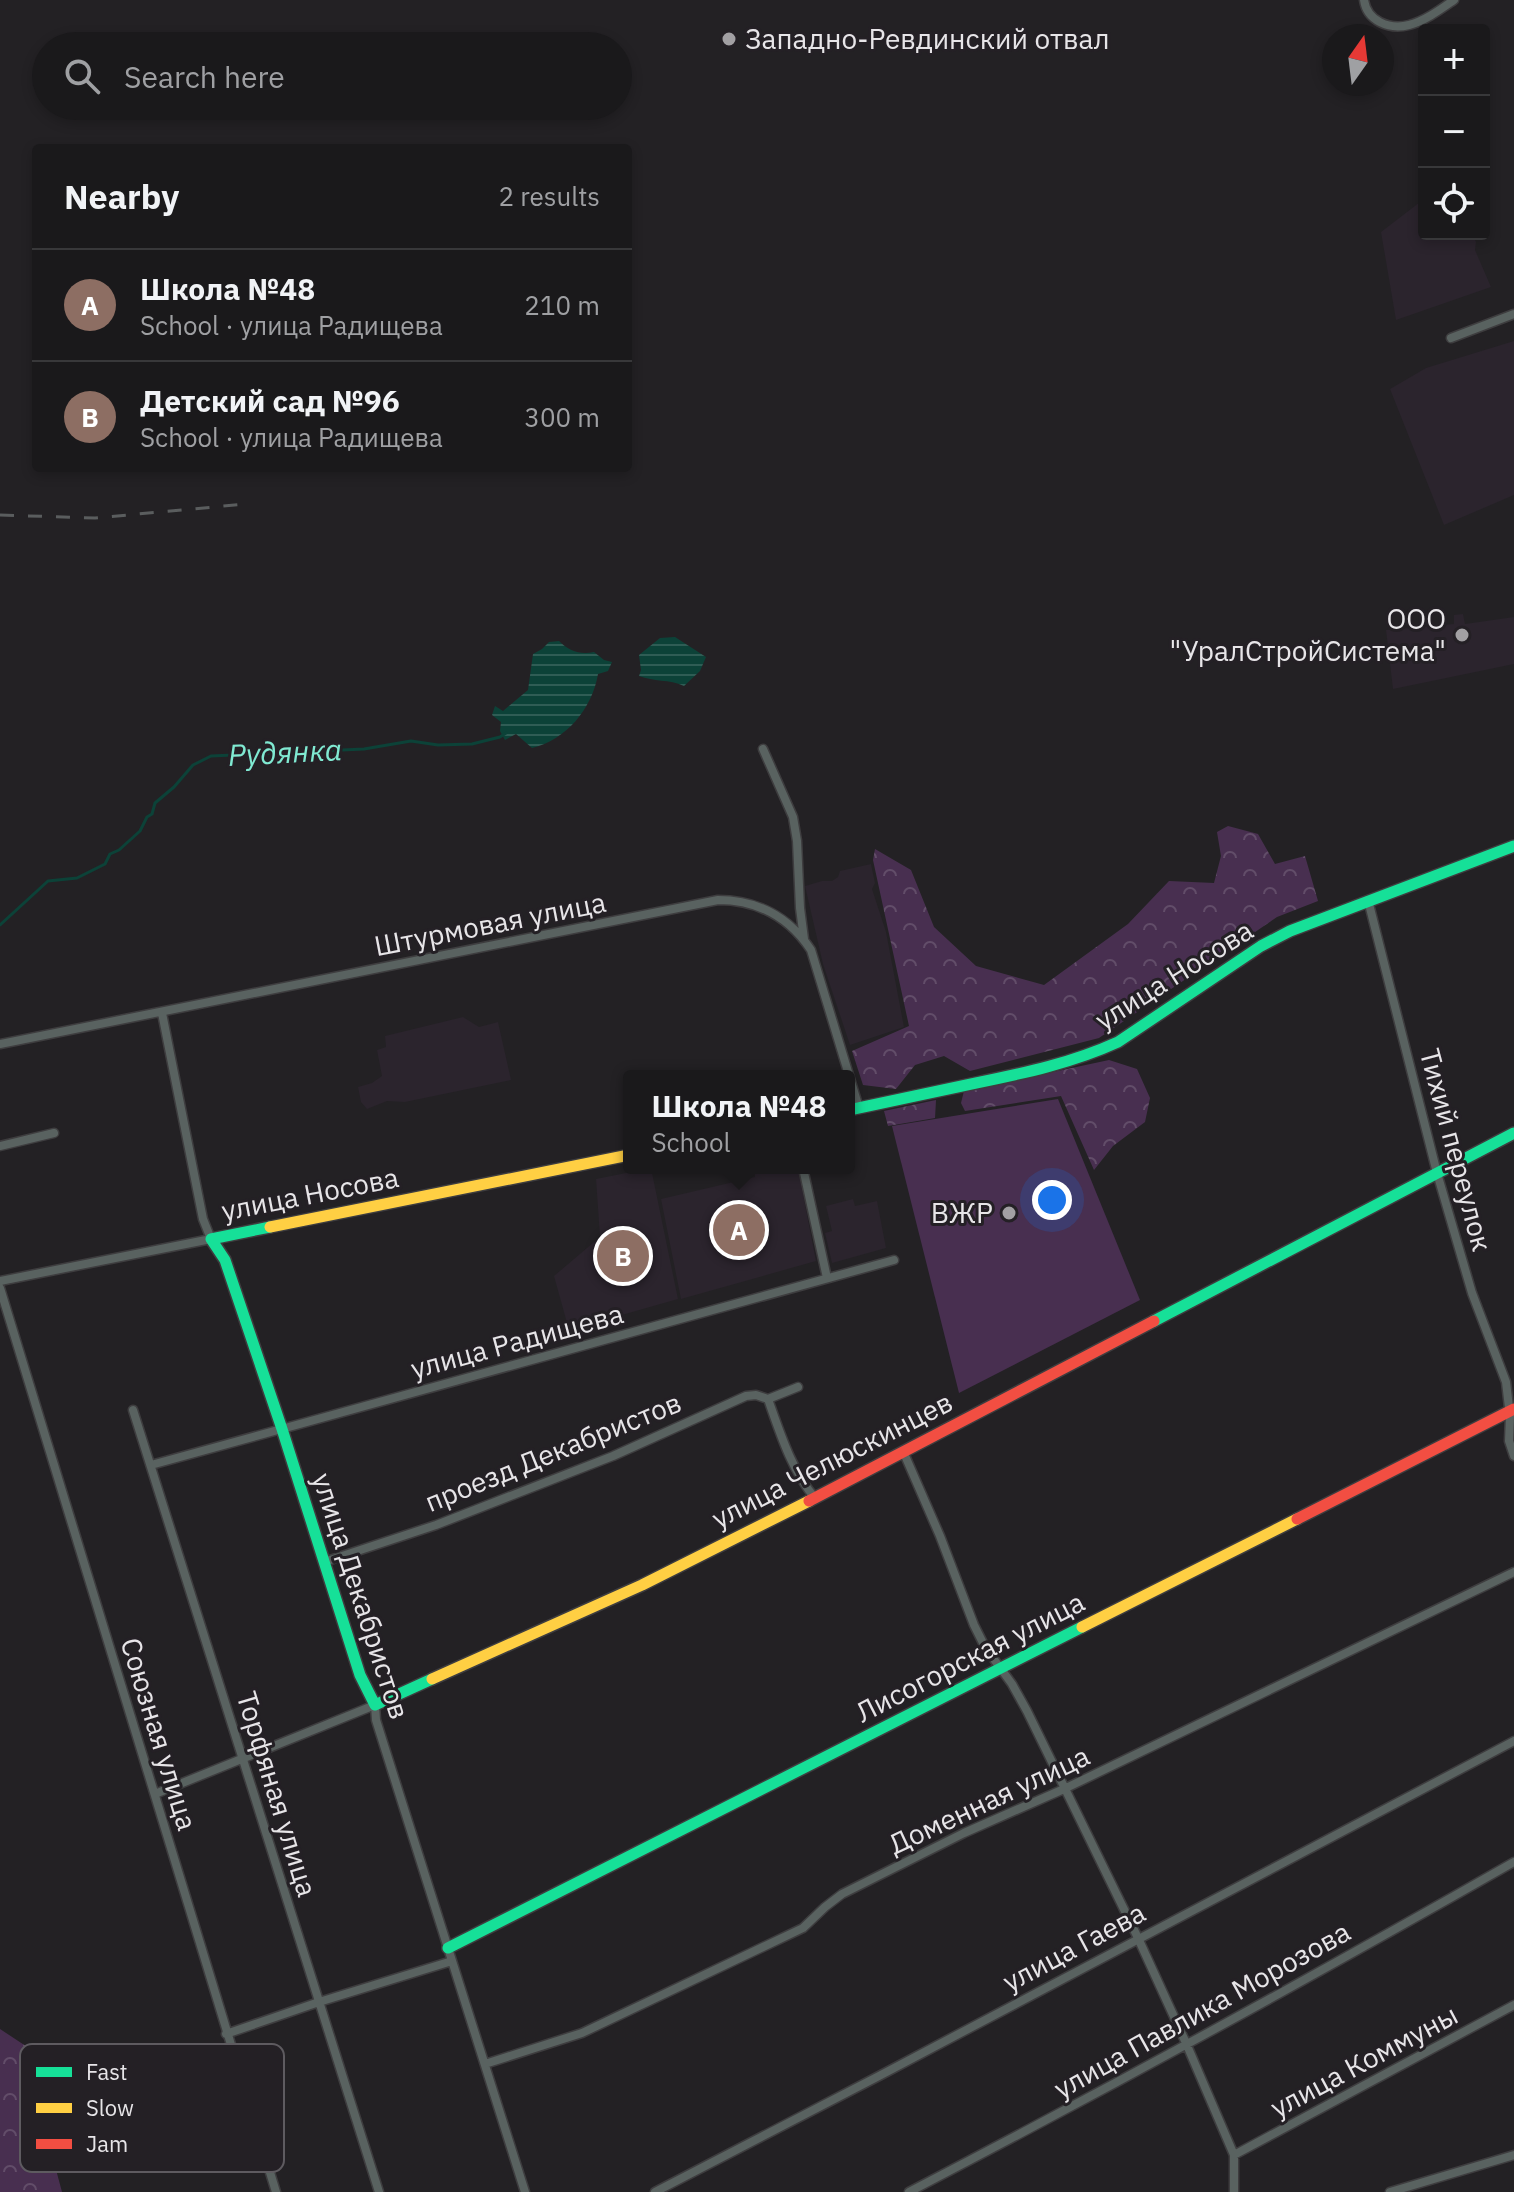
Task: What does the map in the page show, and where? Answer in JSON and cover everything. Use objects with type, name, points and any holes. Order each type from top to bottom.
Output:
[{"type":"street","points":[[1364,0],[1366,12],[1379,22],[1402,26],[1419,21],[1454,0]]},
{"type":"street","points":[[1451,338],[1514,314]]},
{"type":"street","points":[[763,749],[793,817],[804,939]]},
{"type":"street","name":"улица Носова","points":[[855,1109],[1019,1074],[1102,1050],[1261,946],[1290,931],[1514,846]]},
{"type":"street","name":"Штурмовая улица","points":[[0,1044],[718,900],[735,900],[772,911],[804,939],[811,950],[843,1070]]},
{"type":"street","name":"Тихий переулок","points":[[1368,900],[1437,1173],[1472,1293],[1506,1382],[1512,1410],[1509,1441],[1514,1456]]},
{"type":"street","name":"улица Декабристов","points":[[162,1013],[203,1219],[211,1239],[225,1260],[360,1675],[375,1705],[376,1720],[525,2192]]},
{"type":"street","points":[[0,1146],[54,1133]]},
{"type":"street","name":"улица Челюскинцев","points":[[155,1794],[375,1705],[642,1585],[1514,1133]]},
{"type":"street","name":"улица Носова","points":[[0,1281],[623,1156]]},
{"type":"street","points":[[804,1174],[827,1278]]},
{"type":"street","name":"улица Радищева","points":[[151,1465],[894,1260]]},
{"type":"street","name":"Союзная улица","points":[[0,1288],[229,2044]]},
{"type":"street","name":"проезд Декабристов","points":[[324,1562],[436,1525],[613,1456],[746,1396],[768,1399],[798,1387]]},
{"type":"street","points":[[768,1399],[792,1461],[805,1487],[815,1498]]},
{"type":"street","name":"Торфяная улица","points":[[133,1410],[379,2192]]},
{"type":"street","name":"Лисогорская улица","points":[[448,1948],[1512,1410]]},
{"type":"street","points":[[903,1451],[974,1625],[1027,1711],[1186,2043],[1234,2155],[1234,2192]]},
{"type":"street","name":"Доменная улица","points":[[485,2064],[582,2033],[789,1935],[803,1928],[842,1894],[1514,1572]]},
{"type":"street","name":"улица Гаева","points":[[655,2192],[1514,1741]]},
{"type":"street","name":"улица Павлика Морозова","points":[[909,2192],[1389,1933],[1514,1862]]},
{"type":"street","points":[[226,2034],[452,1961]]},
{"type":"street","name":"улица Коммуны","points":[[1234,2155],[1514,2005]]},
{"type":"street","points":[[1390,2192],[1514,2155]]},
{"type":"street","name":"Союзная улица","points":[[270,2172],[276,2192]]},
{"type":"shaded area","points":[[1418,204],[1418,240],[1475,240],[1475,250],[1491,287],[1396,320],[1381,232]]},
{"type":"shaded area","points":[[1514,341],[1514,495],[1444,525],[1390,389],[1426,368]]},
{"type":"shaded area","points":[[1463,614],[1465,624],[1514,617],[1514,664],[1393,689],[1386,630],[1454,624],[1454,615]]},
{"type":"shaded area","points":[[675,637],[706,657],[700,671],[684,686],[639,676],[639,655],[660,638]]},
{"type":"shaded area","points":[[559,641],[575,651],[594,652],[612,662],[608,671],[598,674],[583,711],[556,738],[532,748],[516,734],[505,740],[500,731],[501,722],[492,715],[495,706],[503,711],[528,690],[533,654],[549,642]]},
{"type":"shaded area","points":[[871,864],[875,883],[872,889],[886,932],[904,1027],[850,1045],[823,964],[805,886],[832,881],[840,871]]},
{"type":"shaded area","points":[[463,1017],[479,1027],[498,1022],[511,1080],[405,1102],[387,1101],[367,1109],[361,1102],[358,1087],[382,1076],[377,1050],[386,1047],[385,1036]]},
{"type":"shaded area","points":[[623,1174],[652,1174],[678,1299],[569,1330],[554,1276],[600,1237],[596,1179]]},
{"type":"shaded area","points":[[755,1174],[799,1174],[816,1261],[681,1299],[661,1199],[755,1177]]},
{"type":"shaded area","points":[[853,1199],[855,1206],[877,1201],[886,1248],[832,1263],[825,1233],[832,1231],[826,1206]]},
{"type":"green space","points":[[1228,826],[1258,834],[1275,864],[1305,856],[1318,901],[1277,917],[1099,1038],[970,1071],[944,1056],[915,1065],[896,1089],[863,1085],[852,1051],[909,1026],[873,860],[875,849],[911,870],[934,927],[976,966],[1044,985],[1128,924],[1169,881],[1214,883],[1221,856],[1217,832]]},
{"type":"green space","points":[[1109,1060],[1137,1069],[1150,1098],[1145,1122],[1113,1146],[1094,1170],[1061,1096],[965,1111],[961,1103],[964,1091]]},
{"type":"green space","name":"ВЖР","points":[[1058,1099],[1140,1300],[959,1393],[892,1126]]},
{"type":"green space","points":[[936,1100],[935,1118],[888,1126],[884,1111]]},
{"type":"green space","points":[[0,2029],[23,2044],[20,2044],[20,2172],[57,2172],[62,2192],[0,2192]]},
{"type":"waterway","name":"Рудянка","points":[[0,925],[48,881],[77,878],[105,864],[110,854],[140,831],[152,814],[155,803],[193,765],[211,756],[364,749],[411,741],[438,745],[472,744],[506,733]]},
{"type":"railway","points":[[0,515],[95,518],[246,504]]},
{"type":"traffic: fast","points":[[855,1109],[1030,1071],[1101,1049],[1118,1042],[1261,946],[1290,931],[1514,846]]},
{"type":"traffic: fast","points":[[1154,1321],[1514,1133]]},
{"type":"traffic: fast","points":[[270,1227],[211,1239],[225,1260],[360,1675],[375,1705],[432,1679]]},
{"type":"traffic: fast","points":[[448,1948],[1082,1627]]},
{"type":"traffic: slow","points":[[270,1227],[623,1156]]},
{"type":"traffic: slow","points":[[432,1679],[642,1585],[809,1501]]},
{"type":"traffic: slow","points":[[1082,1627],[1297,1519]]},
{"type":"traffic: jam","points":[[809,1501],[1154,1321]]},
{"type":"traffic: jam","points":[[1297,1519],[1514,1409]]},
{"type":"place","name":"Западно-Ревдинский отвал","points":[[729,39]]},
{"type":"place","name":"ООО \"УралСтройСистема\"","points":[[1462,635]]},
{"type":"place","name":"ВЖР","points":[[1009,1213]]},
{"type":"place","name":"Школа №48","points":[[739,1230]]},
{"type":"place","name":"Детский сад №96","points":[[623,1256]]}]
